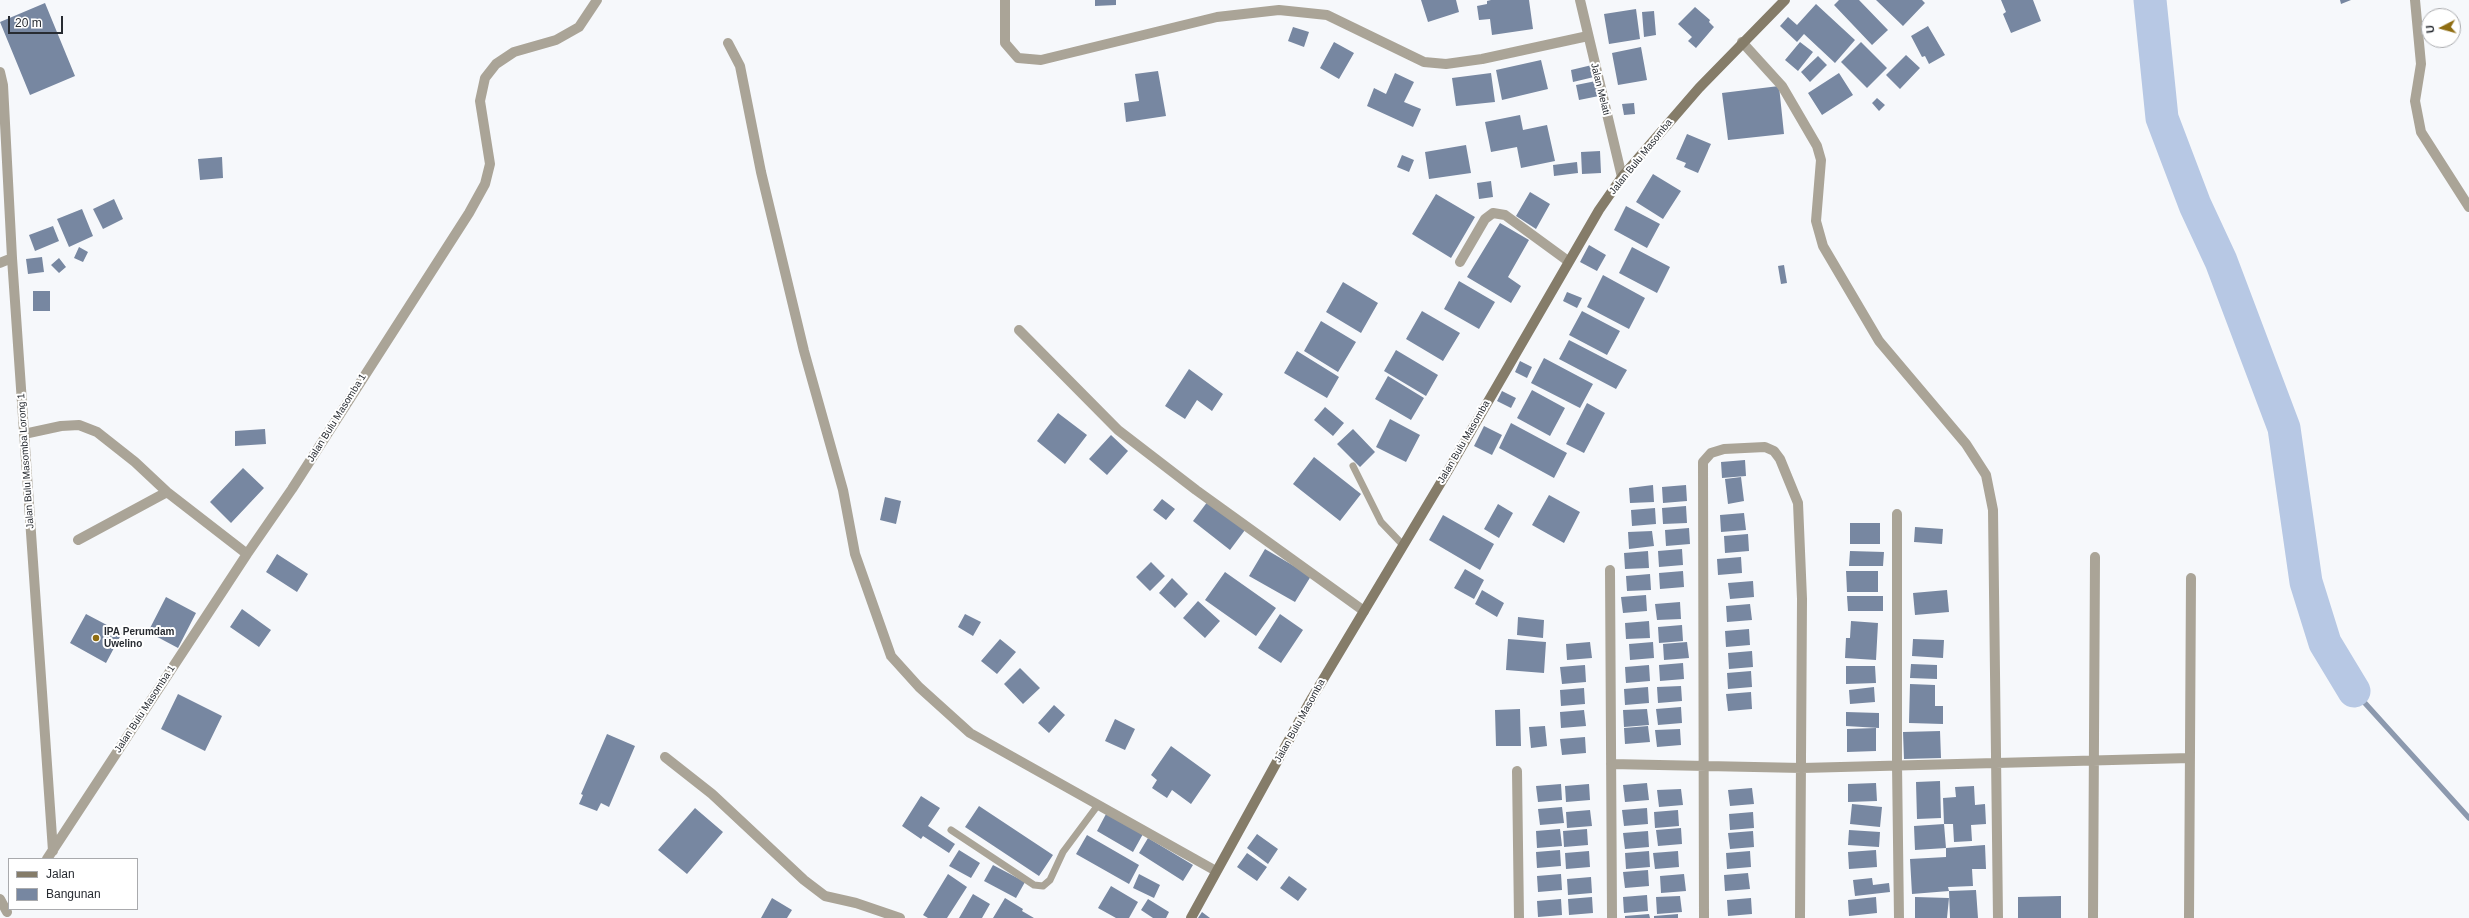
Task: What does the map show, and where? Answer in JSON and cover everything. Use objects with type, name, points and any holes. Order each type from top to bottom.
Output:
[{"type":"street","name":"Jalan Bulu Masomba 1","points":[[50,855],[246,554],[292,489],[469,212],[485,184],[490,164],[480,102],[485,78],[496,64],[514,52],[556,40],[579,27],[597,0]]},
{"type":"street","points":[[1005,0],[1004,43],[1018,58],[1041,60],[1217,17],[1278,10],[1327,15],[1424,62],[1439,63],[1482,60],[1588,36]]},
{"type":"street","name":"Jalan Melati","points":[[1580,0],[1622,177]]},
{"type":"street","name":"Jalan Bulu Masomba","points":[[1191,918],[1312,698],[1449,470],[1568,261],[1622,177],[1699,88],[1742,42],[1785,0]]},
{"type":"street","points":[[2415,0],[2421,64],[2415,101],[2421,132],[2469,207]]},
{"type":"street","points":[[1742,42],[1782,86],[1817,146],[1820,160],[1816,221],[1823,246],[1880,342],[1966,444],[1986,475],[1993,510],[1998,918]]},
{"type":"street","points":[[728,43],[740,66],[761,172],[804,351],[843,490],[855,554],[891,656],[920,686],[970,733],[1216,871]]},
{"type":"street","name":"Jalan Bulu Masomba Lorong 1","points":[[0,72],[3,85],[12,258],[50,855]]},
{"type":"street","points":[[1460,262],[1485,219],[1493,213],[1505,215],[1568,261]]},
{"type":"street","points":[[0,263],[12,258]]},
{"type":"street","points":[[1019,330],[1118,430],[1196,490],[1364,611]]},
{"type":"street","points":[[24,434],[79,425],[97,432],[135,462],[167,492],[246,554]]},
{"type":"street","points":[[1704,918],[1704,462],[1711,453],[1724,450],[1764,447],[1774,451],[1780,459],[1798,503],[1802,599],[1800,918]]},
{"type":"street","points":[[78,540],[167,492]]},
{"type":"street","points":[[1897,514],[1896,764],[1900,918]]},
{"type":"street","points":[[2093,918],[2095,557]]},
{"type":"street","points":[[1610,570],[1612,918]]},
{"type":"street","points":[[2189,918],[2191,578]]},
{"type":"street","points":[[665,757],[712,794],[773,851],[825,896],[856,903],[900,918]]},
{"type":"street","points":[[1611,764],[1705,764],[1802,768],[1896,764],[2190,758]]},
{"type":"street","points":[[1517,771],[1519,918]]},
{"type":"street","points":[[0,899],[6,913]]},
{"type":"lane","points":[[1354,466],[1381,522],[1403,545]]},
{"type":"lane","points":[[951,830],[1034,885],[1043,886],[1050,880],[1064,852],[1098,805]]},
{"type":"building","points":[[1095,0],[1116,0],[1116,5],[1095,6]]},
{"type":"building","points":[[1421,0],[1456,0],[1459,12],[1428,22]]},
{"type":"building","points":[[1529,0],[1533,29],[1492,35],[1490,19],[1479,20],[1477,6],[1487,4],[1487,1]]},
{"type":"building","points":[[1839,0],[1859,0],[1888,30],[1872,45],[1834,5]]},
{"type":"building","points":[[1876,0],[1922,0],[1925,3],[1903,26]]},
{"type":"building","points":[[2001,0],[2033,0],[2041,21],[2011,33],[2003,14],[2006,12]]},
{"type":"building","points":[[2340,0],[2351,0],[2341,4]]},
{"type":"building","points":[[45,3],[75,76],[30,95],[0,22]]},
{"type":"building","points":[[1816,4],[1855,40],[1835,63],[1804,34],[1797,42],[1780,26],[1788,17],[1797,25]]},
{"type":"building","points":[[1695,7],[1710,20],[1709,22],[1714,27],[1696,48],[1688,41],[1692,37],[1678,24]]},
{"type":"building","points":[[1636,9],[1640,39],[1609,44],[1604,14]]},
{"type":"building","points":[[1654,11],[1656,35],[1644,37],[1642,12]]},
{"type":"building","points":[[1928,26],[1945,55],[1929,64],[1925,56],[1922,57],[1911,36]]},
{"type":"building","points":[[1293,27],[1309,32],[1304,47],[1288,41]]},
{"type":"building","points":[[1334,42],[1354,53],[1339,79],[1320,68]]},
{"type":"building","points":[[1800,42],[1813,52],[1798,71],[1785,60]]},
{"type":"building","points":[[1861,42],[1887,68],[1867,88],[1841,62]]},
{"type":"building","points":[[1641,47],[1647,80],[1618,85],[1612,53]]},
{"type":"building","points":[[1906,55],[1920,68],[1900,89],[1886,75]]},
{"type":"building","points":[[1818,56],[1827,65],[1810,82],[1801,72]]},
{"type":"building","points":[[1541,60],[1548,89],[1502,100],[1496,70]]},
{"type":"building","points":[[1592,65],[1594,77],[1573,82],[1571,70]]},
{"type":"building","points":[[1158,71],[1166,116],[1126,122],[1124,103],[1139,101],[1135,74]]},
{"type":"building","points":[[1395,73],[1414,82],[1404,102],[1421,109],[1413,127],[1367,106],[1374,88],[1386,94]]},
{"type":"building","points":[[1491,73],[1495,102],[1456,106],[1452,78]]},
{"type":"building","points":[[1839,73],[1853,95],[1822,115],[1808,93]]},
{"type":"building","points":[[1596,81],[1599,96],[1579,100],[1576,85]]},
{"type":"building","points":[[1779,86],[1784,134],[1728,140],[1722,93]]},
{"type":"building","points":[[1877,98],[1885,105],[1879,111],[1872,103]]},
{"type":"building","points":[[1634,103],[1635,114],[1624,115],[1622,104]]},
{"type":"building","points":[[1520,115],[1523,130],[1547,125],[1555,161],[1521,168],[1517,147],[1491,152],[1485,122]]},
{"type":"building","points":[[1687,134],[1711,144],[1698,173],[1684,167],[1686,163],[1676,159]]},
{"type":"building","points":[[1466,145],[1471,173],[1429,179],[1425,152]]},
{"type":"building","points":[[1600,151],[1601,173],[1582,174],[1581,152]]},
{"type":"building","points":[[1402,155],[1414,160],[1409,172],[1397,167]]},
{"type":"building","points":[[222,157],[223,178],[200,180],[198,159]]},
{"type":"building","points":[[1577,162],[1578,173],[1554,176],[1553,165]]},
{"type":"building","points":[[1653,174],[1681,191],[1663,219],[1636,202]]},
{"type":"building","points":[[1491,181],[1493,197],[1479,199],[1477,183]]},
{"type":"building","points":[[1530,192],[1550,204],[1536,229],[1516,216]]},
{"type":"building","points":[[1436,194],[1475,217],[1451,258],[1412,234]]},
{"type":"building","points":[[114,199],[123,219],[103,229],[93,209]]},
{"type":"building","points":[[1626,206],[1660,224],[1647,248],[1614,230]]},
{"type":"building","points":[[82,209],[93,236],[69,247],[57,219]]},
{"type":"building","points":[[1500,223],[1529,240],[1508,277],[1521,286],[1511,303],[1467,277]]},
{"type":"building","points":[[53,226],[59,241],[35,251],[29,235]]},
{"type":"building","points":[[1589,245],[1606,255],[1597,271],[1580,262]]},
{"type":"building","points":[[79,247],[88,252],[83,262],[74,258]]},
{"type":"building","points":[[1632,247],[1670,267],[1657,293],[1619,273]]},
{"type":"building","points":[[42,257],[44,272],[28,274],[26,259]]},
{"type":"building","points":[[59,258],[66,267],[59,273],[51,265]]},
{"type":"building","points":[[1784,265],[1787,283],[1781,284],[1778,266]]},
{"type":"building","points":[[1603,275],[1645,298],[1629,329],[1587,307]]},
{"type":"building","points":[[1459,281],[1495,302],[1479,329],[1444,309]]},
{"type":"building","points":[[1343,282],[1378,303],[1361,333],[1326,312]]},
{"type":"building","points":[[33,291],[50,291],[50,311],[33,311]]},
{"type":"building","points":[[1567,292],[1582,298],[1577,308],[1563,301]]},
{"type":"building","points":[[1422,311],[1460,333],[1443,361],[1406,339]]},
{"type":"building","points":[[1582,311],[1620,331],[1607,355],[1569,335]]},
{"type":"building","points":[[1321,321],[1356,342],[1338,372],[1304,351]]},
{"type":"building","points":[[1569,340],[1627,370],[1616,389],[1559,359]]},
{"type":"building","points":[[1396,350],[1438,375],[1426,396],[1384,371]]},
{"type":"building","points":[[1297,351],[1339,377],[1327,398],[1284,373]]},
{"type":"building","points":[[1544,358],[1593,384],[1580,408],[1531,383]]},
{"type":"building","points":[[1520,361],[1532,367],[1527,378],[1515,372]]},
{"type":"building","points":[[1189,369],[1223,394],[1212,411],[1197,400],[1185,419],[1165,406]]},
{"type":"building","points":[[1388,376],[1424,398],[1411,420],[1375,399]]},
{"type":"building","points":[[1532,390],[1565,408],[1550,436],[1517,418]]},
{"type":"building","points":[[1502,391],[1516,398],[1511,408],[1497,401]]},
{"type":"building","points":[[1587,403],[1605,413],[1584,453],[1566,444]]},
{"type":"building","points":[[1325,407],[1344,423],[1333,436],[1314,420]]},
{"type":"building","points":[[1058,413],[1087,435],[1065,464],[1037,441]]},
{"type":"building","points":[[1390,419],[1420,435],[1406,462],[1376,447]]},
{"type":"building","points":[[1511,423],[1567,453],[1554,478],[1499,448]]},
{"type":"building","points":[[1484,426],[1502,435],[1492,455],[1474,446]]},
{"type":"building","points":[[265,429],[266,444],[235,446],[235,431]]},
{"type":"building","points":[[1353,429],[1375,452],[1360,467],[1337,444]]},
{"type":"building","points":[[1111,435],[1128,451],[1107,475],[1089,459]]},
{"type":"building","points":[[1314,457],[1361,494],[1340,521],[1293,484]]},
{"type":"building","points":[[1745,460],[1746,476],[1722,478],[1721,462]]},
{"type":"building","points":[[243,468],[264,488],[231,523],[210,502]]},
{"type":"building","points":[[1741,477],[1744,501],[1728,504],[1725,479]]},
{"type":"building","points":[[1653,485],[1654,502],[1630,503],[1629,488]]},
{"type":"building","points":[[1686,485],[1687,501],[1663,503],[1662,487]]},
{"type":"building","points":[[1549,495],[1580,512],[1564,543],[1532,525]]},
{"type":"building","points":[[885,497],[901,501],[896,524],[880,520]]},
{"type":"building","points":[[1162,499],[1175,509],[1166,520],[1153,510]]},
{"type":"building","points":[[1208,501],[1245,530],[1230,550],[1193,521]]},
{"type":"building","points":[[1498,504],[1513,513],[1499,538],[1484,529]]},
{"type":"building","points":[[1686,506],[1687,523],[1663,524],[1662,508]]},
{"type":"building","points":[[1655,508],[1656,524],[1632,526],[1631,510]]},
{"type":"building","points":[[1744,513],[1746,530],[1721,532],[1720,515]]},
{"type":"building","points":[[1443,515],[1494,544],[1480,570],[1429,540]]},
{"type":"building","points":[[1850,523],[1880,523],[1880,544],[1850,544]]},
{"type":"building","points":[[1915,527],[1943,529],[1942,544],[1914,542]]},
{"type":"building","points":[[1689,528],[1690,544],[1666,546],[1665,530]]},
{"type":"building","points":[[1652,531],[1654,546],[1629,549],[1628,532]]},
{"type":"building","points":[[1748,534],[1749,551],[1725,553],[1724,536]]},
{"type":"building","points":[[1265,549],[1311,576],[1295,602],[1249,576]]},
{"type":"building","points":[[1682,549],[1683,565],[1659,567],[1658,551]]},
{"type":"building","points":[[1648,551],[1649,568],[1625,569],[1624,553]]},
{"type":"building","points":[[1850,551],[1884,552],[1883,566],[1849,566]]},
{"type":"building","points":[[277,554],[308,574],[297,592],[266,572]]},
{"type":"building","points":[[1741,557],[1742,573],[1718,575],[1717,559]]},
{"type":"building","points":[[1151,562],[1165,576],[1150,591],[1136,577]]},
{"type":"building","points":[[1465,569],[1484,580],[1474,599],[1454,588]]},
{"type":"building","points":[[1683,571],[1684,587],[1660,589],[1659,573]]},
{"type":"building","points":[[1846,571],[1878,571],[1878,592],[1847,592]]},
{"type":"building","points":[[1225,572],[1276,608],[1256,636],[1205,600]]},
{"type":"building","points":[[1650,574],[1651,590],[1627,591],[1626,576]]},
{"type":"building","points":[[1172,578],[1188,594],[1175,608],[1159,593]]},
{"type":"building","points":[[1753,581],[1754,597],[1730,599],[1728,583]]},
{"type":"building","points":[[1482,590],[1504,603],[1497,617],[1475,604]]},
{"type":"building","points":[[1947,590],[1949,612],[1915,615],[1913,593]]},
{"type":"building","points":[[1646,595],[1647,611],[1623,613],[1621,597]]},
{"type":"building","points":[[1847,596],[1883,596],[1883,611],[1848,611]]},
{"type":"building","points":[[166,597],[196,613],[178,648],[148,632]]},
{"type":"building","points":[[1198,601],[1220,621],[1205,638],[1183,618]]},
{"type":"building","points":[[1680,602],[1681,619],[1657,620],[1655,604]]},
{"type":"building","points":[[1750,604],[1752,620],[1727,622],[1726,606]]},
{"type":"building","points":[[242,609],[271,630],[259,647],[230,627]]},
{"type":"building","name":"IPA Perumdam Uwelino","points":[[86,614],[122,633],[106,663],[70,643]]},
{"type":"building","points":[[965,614],[981,622],[973,636],[958,627]]},
{"type":"building","points":[[1280,614],[1303,630],[1281,663],[1258,648]]},
{"type":"building","points":[[1518,617],[1544,620],[1543,638],[1517,635]]},
{"type":"building","points":[[1649,621],[1650,638],[1626,639],[1625,623]]},
{"type":"building","points":[[1851,621],[1878,623],[1876,660],[1845,658],[1846,638],[1850,638]]},
{"type":"building","points":[[1682,625],[1683,641],[1659,643],[1658,627]]},
{"type":"building","points":[[1749,629],[1750,645],[1726,647],[1725,631]]},
{"type":"building","points":[[1000,639],[1016,652],[997,674],[981,661]]},
{"type":"building","points":[[1508,639],[1546,642],[1544,673],[1506,670]]},
{"type":"building","points":[[1913,639],[1944,640],[1943,658],[1912,656]]},
{"type":"building","points":[[1590,642],[1592,658],[1567,660],[1566,644]]},
{"type":"building","points":[[1653,642],[1654,658],[1630,660],[1629,644]]},
{"type":"building","points":[[1687,642],[1689,658],[1664,660],[1663,644]]},
{"type":"building","points":[[1752,651],[1753,667],[1729,669],[1728,653]]},
{"type":"building","points":[[1683,663],[1684,679],[1660,681],[1659,665]]},
{"type":"building","points":[[1911,664],[1937,665],[1937,679],[1910,678]]},
{"type":"building","points":[[1585,665],[1586,682],[1562,684],[1560,667]]},
{"type":"building","points":[[1649,665],[1650,681],[1626,683],[1625,667]]},
{"type":"building","points":[[1846,666],[1875,666],[1876,683],[1846,684]]},
{"type":"building","points":[[1020,668],[1040,688],[1023,704],[1004,684]]},
{"type":"building","points":[[1751,671],[1752,687],[1728,689],[1727,673]]},
{"type":"building","points":[[1910,684],[1935,685],[1935,706],[1943,706],[1943,724],[1909,723]]},
{"type":"building","points":[[1681,686],[1682,701],[1658,703],[1657,687]]},
{"type":"building","points":[[1648,687],[1649,703],[1625,705],[1624,689]]},
{"type":"building","points":[[1874,687],[1875,702],[1850,704],[1849,690]]},
{"type":"building","points":[[1584,688],[1585,704],[1561,706],[1560,690]]},
{"type":"building","points":[[1751,692],[1752,709],[1728,711],[1726,694]]},
{"type":"building","points":[[178,694],[222,716],[205,751],[161,729]]},
{"type":"building","points":[[1054,705],[1065,715],[1049,733],[1038,723]]},
{"type":"building","points":[[1681,707],[1682,723],[1658,725],[1656,709]]},
{"type":"building","points":[[1520,709],[1521,746],[1496,746],[1495,710]]},
{"type":"building","points":[[1647,709],[1649,725],[1624,727],[1623,710]]},
{"type":"building","points":[[1584,710],[1586,726],[1561,728],[1560,712]]},
{"type":"building","points":[[1846,712],[1879,713],[1879,728],[1846,726]]},
{"type":"building","points":[[1115,719],[1135,729],[1125,750],[1105,741]]},
{"type":"building","points":[[1545,726],[1547,746],[1531,748],[1529,727]]},
{"type":"building","points":[[1648,726],[1650,742],[1625,744],[1624,728]]},
{"type":"building","points":[[1876,728],[1876,751],[1847,752],[1847,729]]},
{"type":"building","points":[[1680,729],[1681,745],[1657,747],[1655,730]]},
{"type":"building","points":[[1940,731],[1941,758],[1904,759],[1903,732]]},
{"type":"building","points":[[607,734],[635,746],[609,807],[601,803],[597,811],[579,804],[583,795],[581,794]]},
{"type":"building","points":[[1585,737],[1586,753],[1562,755],[1560,739]]},
{"type":"building","points":[[1171,746],[1211,775],[1191,804],[1172,790],[1167,798],[1152,788],[1157,780],[1151,775]]},
{"type":"building","points":[[1940,781],[1941,818],[1917,819],[1916,782]]},
{"type":"building","points":[[1647,783],[1649,800],[1625,802],[1623,785]]},
{"type":"building","points":[[1876,783],[1877,801],[1848,802],[1848,784]]},
{"type":"building","points":[[1561,784],[1562,800],[1538,802],[1536,786]]},
{"type":"building","points":[[1589,784],[1590,800],[1566,802],[1565,786]]},
{"type":"building","points":[[1974,786],[1975,805],[1985,804],[1986,824],[1971,825],[1972,841],[1954,842],[1953,824],[1944,824],[1943,798],[1956,797],[1955,787]]},
{"type":"building","points":[[1752,788],[1754,804],[1730,806],[1728,790]]},
{"type":"building","points":[[1681,789],[1683,805],[1659,807],[1657,790]]},
{"type":"building","points":[[921,796],[940,808],[928,826],[955,844],[949,853],[923,836],[921,839],[902,826]]},
{"type":"building","points":[[1852,804],[1882,807],[1880,827],[1850,824]]},
{"type":"building","points":[[979,806],[1053,855],[1039,876],[965,827]]},
{"type":"building","points":[[1562,807],[1564,823],[1540,825],[1538,809]]},
{"type":"building","points":[[695,808],[723,832],[687,874],[658,850]]},
{"type":"building","points":[[1647,808],[1648,824],[1624,826],[1622,810]]},
{"type":"building","points":[[1590,810],[1592,826],[1567,828],[1566,812]]},
{"type":"building","points":[[1678,810],[1679,826],[1655,828],[1654,812]]},
{"type":"building","points":[[1753,812],[1754,828],[1730,830],[1729,814]]},
{"type":"building","points":[[1106,814],[1143,834],[1133,852],[1097,831]]},
{"type":"building","points":[[1944,824],[1946,848],[1915,850],[1914,826]]},
{"type":"building","points":[[1681,828],[1682,844],[1658,846],[1656,830]]},
{"type":"building","points":[[1560,829],[1562,846],[1537,848],[1536,831]]},
{"type":"building","points":[[1587,829],[1588,845],[1564,847],[1563,831]]},
{"type":"building","points":[[1849,830],[1880,832],[1879,847],[1848,845]]},
{"type":"building","points":[[1648,831],[1649,847],[1625,849],[1623,833]]},
{"type":"building","points":[[1753,831],[1754,847],[1730,849],[1728,833]]},
{"type":"building","points":[[1257,834],[1278,849],[1268,864],[1247,848]]},
{"type":"building","points":[[1087,835],[1139,865],[1129,884],[1076,854]]},
{"type":"building","points":[[1148,838],[1193,865],[1183,881],[1139,853]]},
{"type":"building","points":[[1985,845],[1986,869],[1972,869],[1973,886],[1948,887],[1949,891],[1912,894],[1910,859],[1946,857],[1946,848]]},
{"type":"building","points":[[959,850],[980,863],[971,878],[949,866]]},
{"type":"building","points":[[1560,850],[1561,866],[1537,868],[1536,852]]},
{"type":"building","points":[[1876,850],[1877,867],[1849,869],[1848,852]]},
{"type":"building","points":[[1589,851],[1590,867],[1566,869],[1565,853]]},
{"type":"building","points":[[1649,851],[1650,867],[1626,869],[1625,853]]},
{"type":"building","points":[[1678,851],[1679,867],[1655,869],[1653,853]]},
{"type":"building","points":[[1750,851],[1751,867],[1727,869],[1726,853]]},
{"type":"building","points":[[1247,853],[1267,867],[1257,881],[1237,867]]},
{"type":"building","points":[[993,865],[1025,882],[1016,898],[984,881]]},
{"type":"building","points":[[1648,870],[1649,886],[1625,888],[1623,872]]},
{"type":"building","points":[[1748,873],[1750,889],[1725,891],[1724,875]]},
{"type":"building","points":[[948,874],[967,887],[947,918],[928,918],[923,915]]},
{"type":"building","points":[[1139,874],[1160,885],[1154,898],[1133,888]]},
{"type":"building","points":[[1561,874],[1562,890],[1538,892],[1537,876]]},
{"type":"building","points":[[1684,874],[1686,891],[1661,893],[1660,876]]},
{"type":"building","points":[[1289,876],[1307,889],[1298,901],[1280,888]]},
{"type":"building","points":[[1591,877],[1592,893],[1568,895],[1567,879]]},
{"type":"building","points":[[1872,878],[1873,885],[1889,883],[1890,892],[1855,896],[1853,880]]},
{"type":"building","points":[[1111,886],[1138,902],[1129,918],[1116,918],[1098,908]]},
{"type":"building","points":[[1976,890],[1978,918],[1950,918],[1949,891]]},
{"type":"building","points":[[973,894],[990,904],[982,918],[959,918]]},
{"type":"building","points":[[1647,895],[1648,911],[1624,913],[1623,897]]},
{"type":"building","points":[[1680,896],[1682,912],[1657,914],[1656,897]]},
{"type":"building","points":[[2061,896],[2061,918],[2018,918],[2018,897]]},
{"type":"building","points":[[1592,897],[1593,913],[1569,915],[1568,899]]},
{"type":"building","points":[[1876,897],[1877,913],[1849,916],[1848,900]]},
{"type":"building","points":[[1915,897],[1949,898],[1947,918],[1915,918]]},
{"type":"building","points":[[772,898],[792,910],[787,918],[761,918]]},
{"type":"building","points":[[1005,898],[1023,909],[1022,911],[1034,918],[993,918]]},
{"type":"building","points":[[1751,898],[1752,914],[1728,916],[1727,900]]},
{"type":"building","points":[[1148,899],[1169,912],[1166,918],[1153,918],[1141,910]]},
{"type":"building","points":[[1561,899],[1562,915],[1538,917],[1537,901]]},
{"type":"building","points":[[1202,912],[1210,918],[1198,918]]},
{"type":"building","points":[[1649,914],[1650,918],[1625,918],[1625,916]]},
{"type":"building","points":[[1678,914],[1678,918],[1654,918],[1654,916]]},
{"type":"waterway","points":[[2150,0],[2162,118],[2195,205],[2221,261],[2284,428],[2306,582],[2325,643],[2354,691]]},
{"type":"waterway","points":[[2354,691],[2469,818]]},
{"type":"place","name":"IPA Perumdam Uwelino","points":[[96,638]]}]
